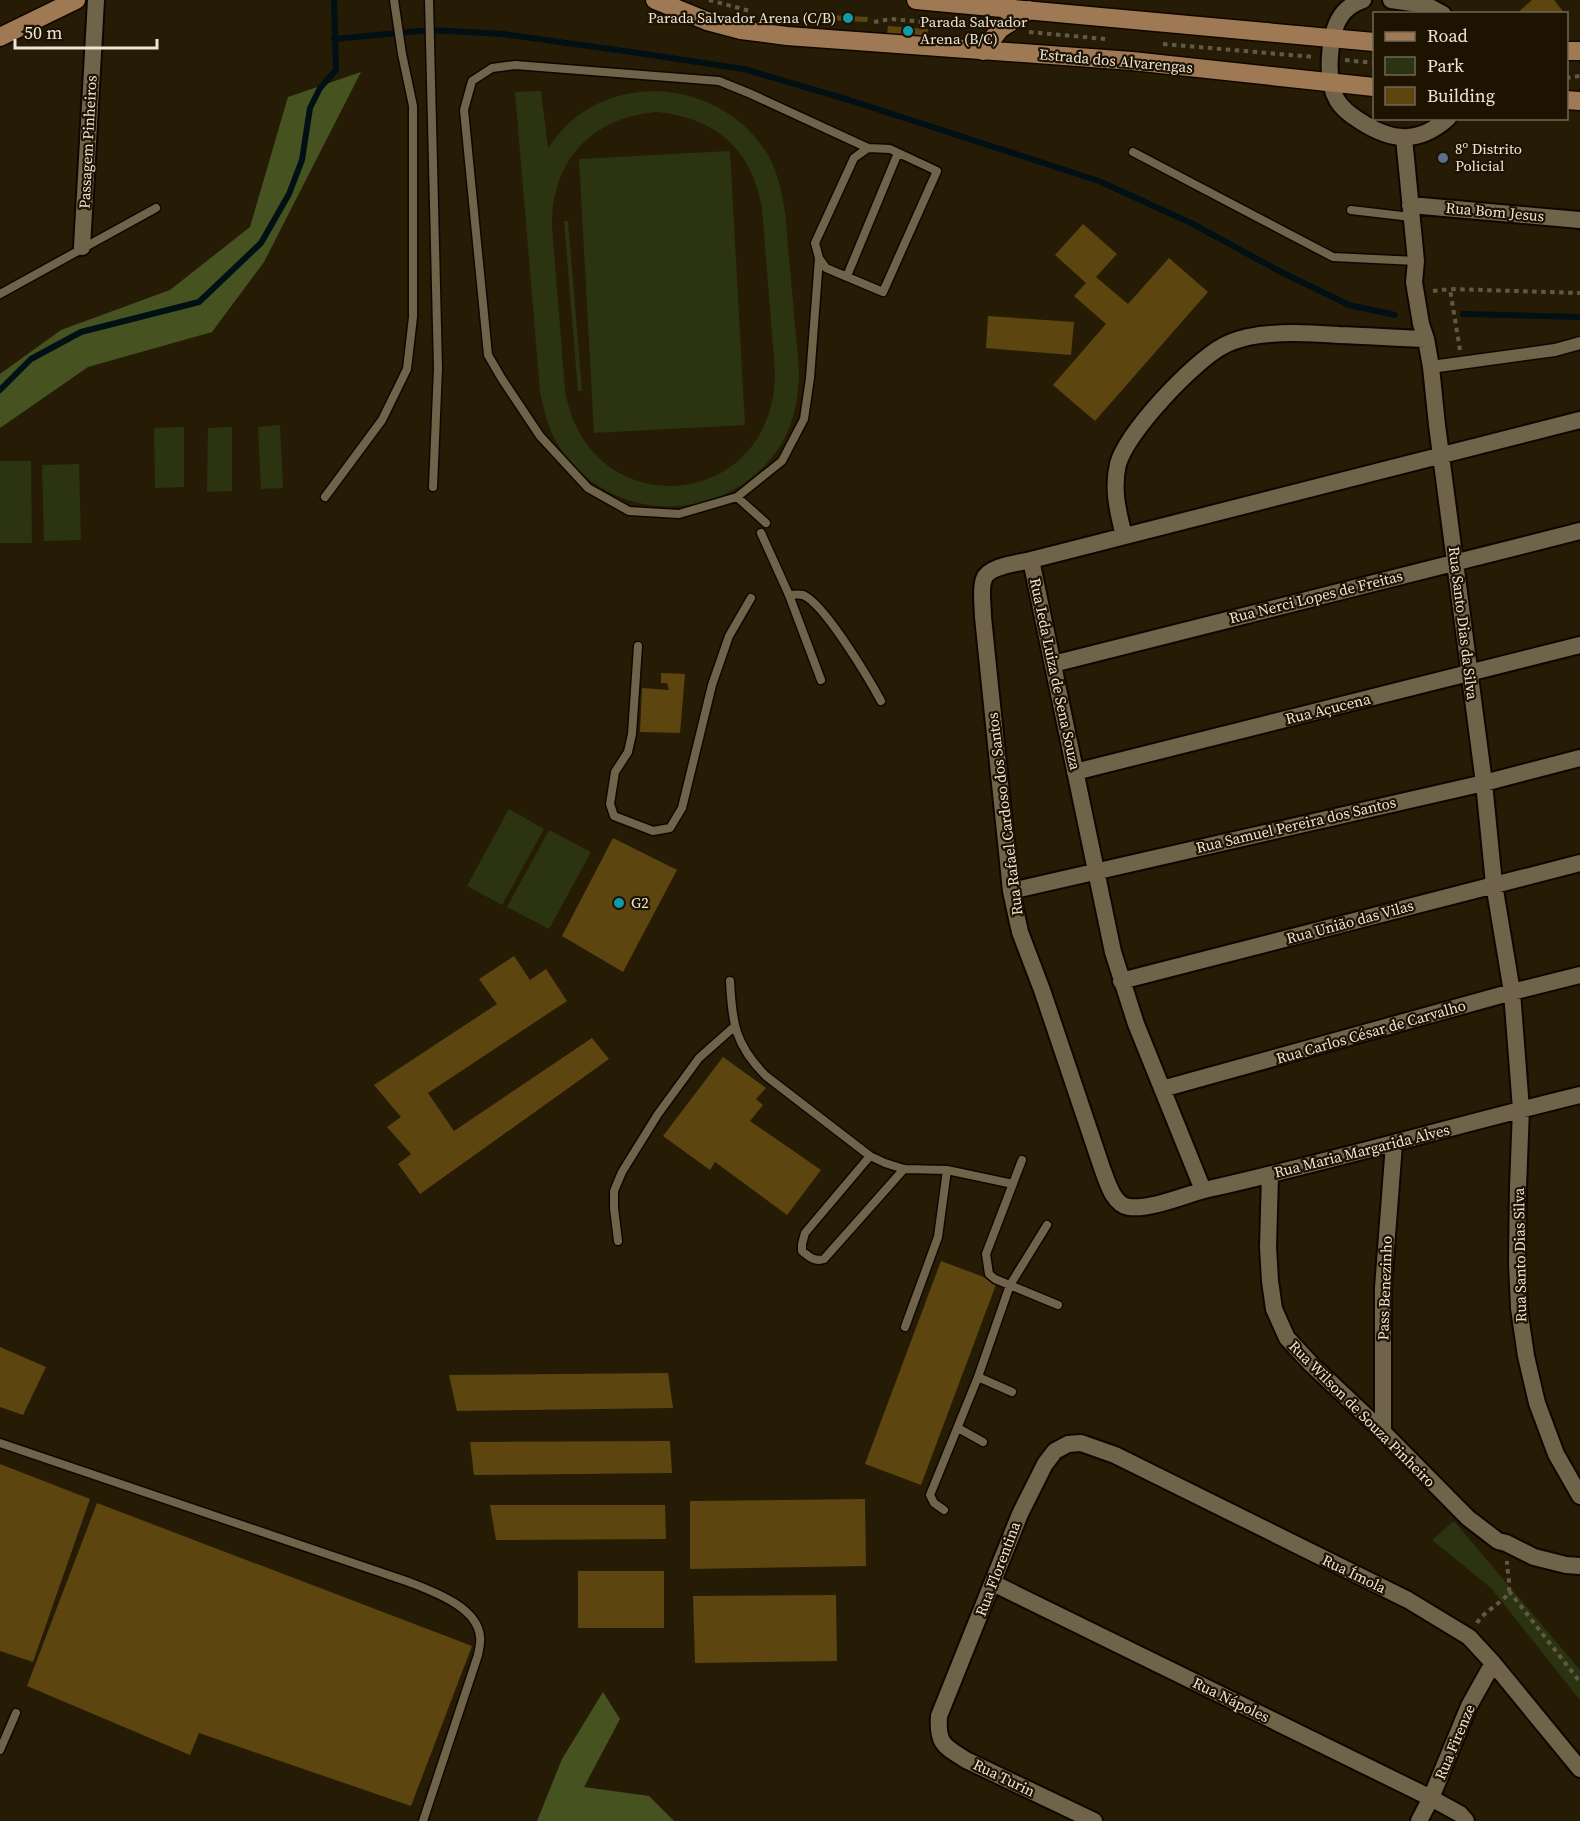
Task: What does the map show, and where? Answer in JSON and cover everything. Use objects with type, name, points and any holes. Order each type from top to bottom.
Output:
[{"type":"main road","points":[[0,37],[76,0]]},
{"type":"main road","name":"Estrada dos Alvarengas","points":[[655,0],[707,21],[741,30],[787,36],[1132,61],[1373,87]]},
{"type":"main road","points":[[915,0],[1031,5],[1334,30],[1373,42]]},
{"type":"main road","points":[[983,51],[1000,29],[1031,5]]},
{"type":"street","name":"Passagem Pinheiros","points":[[82,247],[96,0]]},
{"type":"street","points":[[1342,0],[1334,30],[1330,67],[1331,82],[1338,102],[1354,117],[1383,133],[1404,138],[1423,135],[1445,120]]},
{"type":"street","points":[[1334,30],[1343,13],[1363,0]]},
{"type":"street","points":[[1391,0],[1426,5],[1439,12]]},
{"type":"street","name":"Rua Santo Dias da Silva","points":[[1404,138],[1416,261],[1414,282],[1431,367],[1440,454],[1484,783],[1494,884],[1512,992],[1521,1109]]},
{"type":"street","name":"Rua Bom Jesus","points":[[1410,211],[1580,220]]},
{"type":"street","points":[[1124,536],[1116,505],[1115,483],[1119,462],[1151,413],[1193,368],[1222,346],[1246,337],[1277,333],[1423,332]]},
{"type":"street","points":[[1431,367],[1555,350],[1580,343]]},
{"type":"street","name":"Rua Ieda Luiza de Sena Souza","points":[[1203,1190],[1136,1024],[1113,952],[1031,560],[1580,420]]},
{"type":"street","name":"Rua Nerci Lopes de Freitas","points":[[1053,664],[1580,531]]},
{"type":"street","name":"Rua Rafael Cardoso dos Santos","points":[[1031,560],[991,570],[984,578],[983,617],[1011,891],[1020,932],[1111,1190],[1119,1203],[1126,1207],[1143,1208]]},
{"type":"street","name":"Rua Açucena","points":[[1075,772],[1580,645]]},
{"type":"street","name":"Rua Samuel Pereira dos Santos","points":[[1011,891],[1580,759]]},
{"type":"street","name":"Rua União das Vilas","points":[[1121,981],[1580,863]]},
{"type":"street","name":"Rua Carlos César de Carvalho","points":[[1162,1089],[1580,975]]},
{"type":"street","name":"Rua Maria Margarida Alves","points":[[1143,1208],[1203,1190],[1394,1144],[1580,1095]]},
{"type":"street","name":"Rua Santo Dias Silva","points":[[1521,1109],[1517,1263],[1519,1308],[1526,1356],[1537,1403],[1556,1454],[1580,1496]]},
{"type":"street","name":"Pass Benezinho","points":[[1383,1432],[1383,1288],[1394,1144]]},
{"type":"street","name":"Rua Wilson de Souza Pinheiro","points":[[1270,1175],[1268,1247],[1270,1281],[1274,1309],[1287,1338],[1468,1518],[1498,1541],[1534,1557],[1580,1566]]},
{"type":"street","name":"Rua Florentina","points":[[939,1716],[1020,1514],[1045,1464],[1055,1451],[1068,1444],[1081,1443]]},
{"type":"street","name":"Rua Ímola","points":[[1081,1443],[1115,1455],[1408,1600],[1469,1637],[1580,1769]]},
{"type":"street","name":"Rua Nápoles","points":[[993,1583],[1431,1798],[1460,1814],[1466,1821]]},
{"type":"street","name":"Rua Firenze","points":[[1419,1821],[1431,1798],[1469,1706],[1493,1663]]},
{"type":"street","name":"Rua Turin","points":[[939,1716],[938,1733],[947,1748],[966,1760],[1094,1821]]},
{"type":"lane","points":[[325,497],[382,420],[407,369],[413,317],[413,106],[395,17],[394,0]]},
{"type":"lane","points":[[429,0],[438,368],[433,487]]},
{"type":"lane","points":[[819,258],[826,268],[883,292],[937,171],[890,149],[868,148],[719,81],[515,65],[492,68],[472,81],[464,110],[488,355],[540,436],[588,488],[629,511],[679,514],[737,497],[782,461],[804,419],[810,378],[819,258],[815,243],[854,158],[868,148]]},
{"type":"lane","points":[[1133,152],[1333,257],[1416,261]]},
{"type":"lane","points":[[847,276],[898,153]]},
{"type":"lane","points":[[0,294],[156,208]]},
{"type":"lane","points":[[1351,210],[1410,211]]},
{"type":"lane","points":[[737,497],[765,524]]},
{"type":"lane","points":[[761,533],[789,596],[820,680]]},
{"type":"lane","points":[[789,596],[802,595],[810,599],[862,668],[881,701]]},
{"type":"lane","points":[[638,646],[632,734],[628,752],[615,772],[610,804],[614,816],[653,831],[670,828],[682,808],[712,686],[729,636],[751,598]]},
{"type":"lane","points":[[730,981],[735,1026],[741,1044],[752,1062],[765,1076],[870,1156],[904,1169],[947,1170],[1013,1184]]},
{"type":"lane","points":[[618,1241],[614,1191],[622,1172],[657,1114],[699,1058],[735,1026]]},
{"type":"lane","points":[[870,1156],[805,1233],[802,1251],[808,1257],[819,1261],[824,1259],[904,1169]]},
{"type":"lane","points":[[1022,1160],[986,1254],[989,1274],[995,1279],[1058,1305]]},
{"type":"lane","points":[[905,1327],[938,1236],[947,1170]]},
{"type":"lane","points":[[944,1510],[934,1503],[930,1495],[978,1377],[1010,1285],[1047,1225]]},
{"type":"lane","points":[[978,1377],[1012,1392]]},
{"type":"lane","points":[[958,1428],[983,1442]]},
{"type":"lane","points":[[0,1443],[409,1582],[456,1603],[474,1620],[481,1636],[478,1655],[423,1821]]},
{"type":"lane","points":[[0,1750],[16,1713]]},
{"type":"path","points":[[1462,363],[1450,290],[1580,293]]},
{"type":"path","points":[[1506,1543],[1508,1594],[1580,1682]]},
{"type":"path","points":[[1481,1616],[1508,1594]]},
{"type":"green space","points":[[361,72],[264,262],[212,332],[88,367],[0,428],[0,374],[61,330],[170,290],[250,227],[288,97]]},
{"type":"green space","points":[[541,91],[548,148],[564,128],[583,112],[607,100],[633,93],[659,91],[684,95],[709,103],[732,116],[752,133],[768,155],[779,183],[785,212],[799,369],[798,388],[793,416],[782,443],[760,471],[732,490],[702,502],[670,506],[637,503],[606,491],[579,471],[557,443],[546,418],[540,391],[515,92]],"holes":[[[656,112],[677,115],[713,129],[727,140],[740,153],[757,187],[762,208],[775,372],[767,419],[745,454],[715,476],[679,486],[642,482],[608,465],[581,435],[565,390],[552,226],[559,181],[580,146],[595,133],[612,123],[633,116]]]},
{"type":"green space","points":[[730,151],[745,425],[594,433],[579,159]]},
{"type":"green space","points":[[564,221],[568,221],[582,391],[578,391]]},
{"type":"green space","points":[[280,425],[283,488],[261,489],[258,427]]},
{"type":"green space","points":[[184,427],[184,487],[155,488],[154,428]]},
{"type":"green space","points":[[232,427],[232,491],[207,492],[208,428]]},
{"type":"green space","points":[[0,461],[31,461],[32,543],[0,543]]},
{"type":"green space","points":[[79,464],[81,540],[44,541],[42,465]]},
{"type":"green space","points":[[509,809],[544,829],[502,905],[467,886]]},
{"type":"green space","points":[[549,830],[591,852],[549,929],[507,907]]},
{"type":"green space","points":[[1454,1521],[1580,1670],[1580,1700],[1491,1588],[1432,1540]]},
{"type":"green space","points":[[603,1692],[620,1719],[584,1787],[649,1796],[674,1821],[537,1821],[562,1759]]},
{"type":"building","points":[[1532,0],[1554,0],[1563,12],[1518,12]]},
{"type":"building","name":"Parada Salvador Arena (C/B)","points":[[828,15],[868,17],[867,22],[827,20]]},
{"type":"building","name":"Parada Salvador Arena (B/C)","points":[[888,26],[928,29],[927,37],[887,34]]},
{"type":"building","points":[[1083,224],[1117,254],[1096,277],[1128,304],[1169,258],[1208,292],[1095,421],[1053,385],[1106,324],[1074,296],[1086,283],[1055,255]]},
{"type":"building","points":[[988,316],[1074,322],[1071,355],[986,348]]},
{"type":"building","points":[[661,673],[685,674],[680,733],[640,732],[642,688],[669,690],[667,683],[661,683]]},
{"type":"building","name":"G2","points":[[613,838],[677,870],[623,972],[562,936]]},
{"type":"building","points":[[514,956],[530,980],[546,969],[567,1001],[428,1093],[454,1131],[592,1038],[609,1059],[420,1194],[398,1164],[411,1154],[387,1127],[401,1117],[374,1085],[497,1004],[479,979]]},
{"type":"building","points":[[723,1057],[766,1088],[756,1099],[763,1105],[750,1121],[821,1170],[787,1215],[715,1162],[710,1170],[663,1136]]},
{"type":"building","points":[[941,1261],[997,1282],[921,1485],[865,1464]]},
{"type":"building","points":[[0,1347],[46,1367],[23,1415],[0,1407]]},
{"type":"building","points":[[668,1373],[673,1408],[457,1411],[449,1375]]},
{"type":"building","points":[[670,1441],[672,1473],[474,1475],[470,1442]]},
{"type":"building","points":[[0,1464],[90,1499],[33,1662],[0,1651]]},
{"type":"building","points":[[865,1499],[866,1566],[690,1569],[690,1501]]},
{"type":"building","points":[[97,1503],[472,1646],[411,1806],[199,1733],[190,1755],[27,1686]]},
{"type":"building","points":[[490,1505],[665,1505],[666,1539],[496,1540]]},
{"type":"building","points":[[578,1571],[664,1571],[664,1628],[578,1628]]},
{"type":"building","points":[[836,1595],[837,1661],[695,1663],[693,1596]]},
{"type":"waterway","points":[[0,390],[31,359],[81,332],[199,302],[261,243],[289,194],[302,160],[310,108],[320,88],[336,70],[334,0]]},
{"type":"waterway","points":[[334,39],[430,30],[503,34],[744,69],[849,100],[1099,181],[1193,224],[1279,271],[1349,305],[1395,315]]},
{"type":"waterway","points":[[1463,314],[1580,317]]},
{"type":"place","name":"Parada Salvador Arena (C/B)","points":[[848,18]]},
{"type":"place","name":"Parada Salvador Arena (B/C)","points":[[908,31]]},
{"type":"place","name":"8º Distrito Policial","points":[[1443,158]]},
{"type":"place","name":"G2","points":[[619,903]]}]
